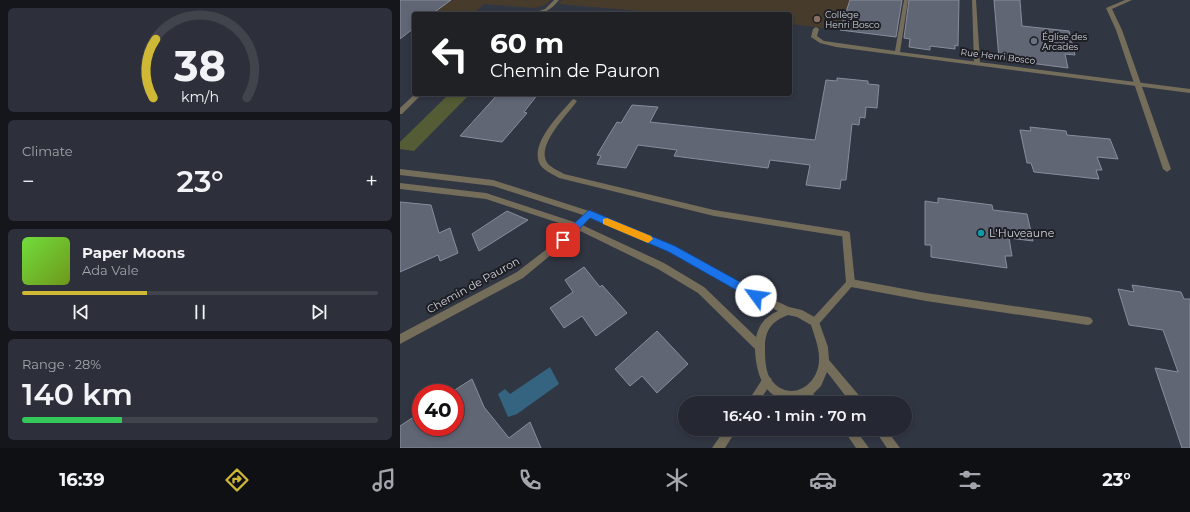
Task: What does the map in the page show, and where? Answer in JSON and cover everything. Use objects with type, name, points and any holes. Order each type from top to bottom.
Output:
[{"type":"street","points":[[540,12],[547,10],[557,0]]},
{"type":"street","points":[[897,53],[906,0]]},
{"type":"street","points":[[974,0],[977,63]]},
{"type":"street","points":[[1130,0],[1109,8],[1119,30],[1167,169]]},
{"type":"street","name":"Rue Henri Bosco","points":[[816,29],[814,37],[822,42],[836,45],[1190,91]]},
{"type":"street","points":[[400,112],[417,96]]},
{"type":"street","points":[[574,101],[543,142],[539,153],[544,164],[562,176],[714,213],[846,234],[851,283],[814,322]]},
{"type":"street","points":[[400,172],[493,183],[589,214],[672,249],[756,296],[788,311],[800,314],[814,322],[822,345],[824,362],[822,373],[814,388],[805,394],[792,397],[780,392],[767,382],[762,367],[759,346],[760,334],[766,323],[776,315],[788,311]]},
{"type":"street","points":[[400,186],[486,196],[577,226],[661,266],[701,290],[759,346]]},
{"type":"street","name":"Chemin de Pauron","points":[[400,339],[520,275],[555,247],[589,214]]},
{"type":"street","points":[[851,283],[926,297],[1088,321]]},
{"type":"street","points":[[824,362],[852,396]]},
{"type":"street","points":[[757,396],[767,382]]},
{"type":"street","points":[[718,448],[727,436]]},
{"type":"street","points":[[854,436],[863,448]]},
{"type":"street","points":[[885,436],[894,448]]},
{"type":"shaded area","points":[[400,0],[551,0],[545,5],[535,8],[484,4],[475,12],[412,12]]},
{"type":"shaded area","name":"Collège Henri Bosco","points":[[562,0],[850,0],[840,30],[792,24],[792,12],[651,12],[558,4]]},
{"type":"green space","points":[[447,96],[468,96],[414,151],[400,149],[400,142]]},
{"type":"water","points":[[550,367],[559,384],[517,414],[508,417],[498,394],[505,389],[510,394]]},
{"type":"building","points":[[400,0],[451,0],[435,12],[412,12],[412,30],[400,39]]},
{"type":"building","points":[[850,0],[902,0],[896,37],[840,30]]},
{"type":"building","points":[[909,0],[959,0],[958,46],[955,45],[955,49],[930,46],[930,50],[909,47],[910,39],[904,38]]},
{"type":"building","name":"Église des Arcades","points":[[994,0],[1020,0],[1022,26],[1069,31],[1075,55],[1065,54],[1068,68],[999,59]]},
{"type":"building","points":[[837,78],[868,81],[868,84],[879,85],[877,108],[866,107],[865,118],[860,117],[859,125],[852,124],[846,180],[841,180],[840,189],[806,185],[810,165],[770,160],[768,168],[674,156],[677,150],[638,145],[626,168],[597,164],[601,156],[597,155],[617,122],[621,123],[632,105],[658,107],[650,122],[815,140],[826,80],[837,81]]},
{"type":"building","points":[[496,96],[536,96],[524,112],[527,113],[502,142],[460,136]]},
{"type":"building","points":[[1030,127],[1066,131],[1067,135],[1110,139],[1118,159],[1097,157],[1102,170],[1096,170],[1099,179],[1034,172],[1031,163],[1027,163],[1020,130],[1031,131]]},
{"type":"building","name":"L'Huveaune","points":[[938,198],[992,205],[993,210],[1027,214],[1033,241],[1009,238],[1012,256],[1005,256],[1007,268],[931,257],[931,245],[925,245],[925,201],[938,203]]},
{"type":"building","points":[[400,202],[431,205],[439,233],[450,228],[458,253],[440,261],[438,255],[400,272]]},
{"type":"building","points":[[507,211],[528,220],[479,251],[472,234]]},
{"type":"building","points":[[584,267],[600,287],[602,285],[627,313],[596,336],[582,316],[564,328],[550,308],[573,292],[565,280]]},
{"type":"building","points":[[1132,285],[1181,292],[1184,299],[1190,299],[1190,448],[1182,448],[1155,368],[1178,372],[1163,330],[1129,325],[1118,289],[1134,292]]},
{"type":"building","points":[[657,331],[688,364],[657,393],[642,376],[630,386],[615,369]]},
{"type":"building","points":[[472,379],[484,407],[509,438],[530,422],[541,448],[400,448],[400,426],[412,418],[412,436],[464,436],[464,384]]},
{"type":"slow traffic","points":[[607,221],[648,239]]},
{"type":"place","name":"Collège Henri Bosco","points":[[817,19]]},
{"type":"place","name":"Église des Arcades","points":[[1034,41]]},
{"type":"place","name":"L'Huveaune","points":[[981,233]]},
{"type":"route","points":[[563,240],[589,214],[672,249],[756,296]]}]
